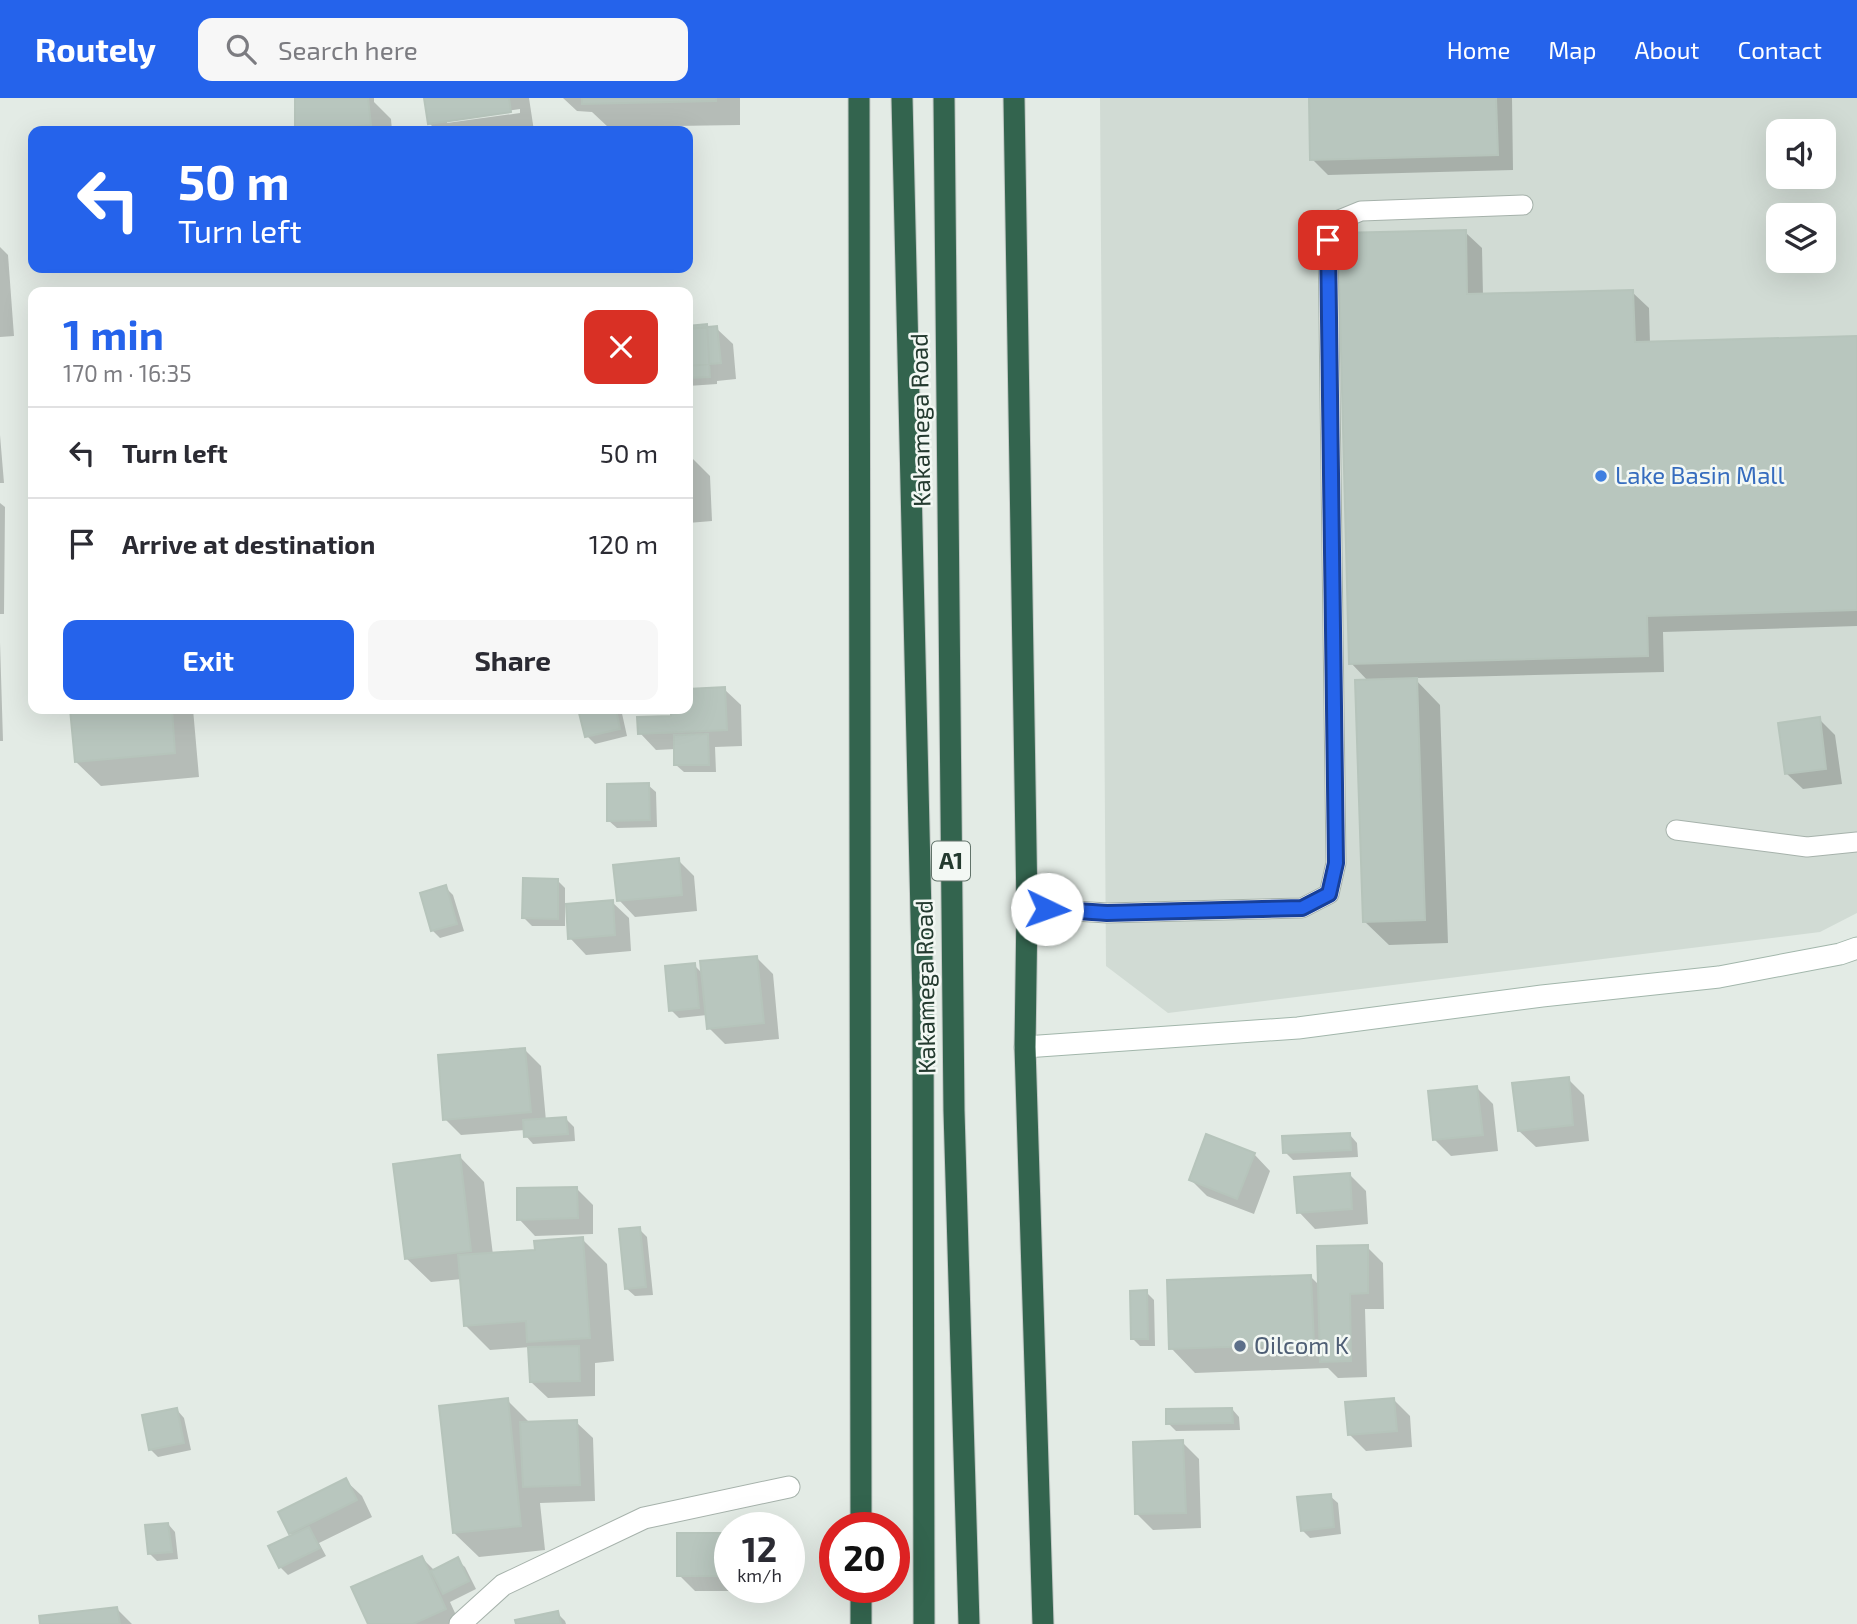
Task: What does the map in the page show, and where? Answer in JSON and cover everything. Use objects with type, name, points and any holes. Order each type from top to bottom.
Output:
[{"type":"highway","points":[[859,98],[861,1512]]},
{"type":"highway","name":"Kakamega Road","points":[[902,98],[923,1001],[924,1624]]},
{"type":"highway","name":"Kakamega Road","points":[[944,98],[954,1111],[968,1624]]},
{"type":"highway","points":[[1014,98],[1027,908],[1025,1047],[1043,1624]]},
{"type":"highway","points":[[861,1603],[861,1624]]},
{"type":"main road","points":[[1025,1047],[1298,1028],[1542,996],[1720,977],[1840,954],[1857,948]]},
{"type":"main road","points":[[460,1624],[503,1585],[643,1518],[789,1487]]},
{"type":"lane","points":[[1027,908],[1107,913],[1302,908],[1329,894],[1336,863],[1328,240],[1339,219],[1361,211],[1523,205]]},
{"type":"lane","points":[[1676,830],[1807,847],[1857,842]]},
{"type":"shaded area","points":[[1100,98],[1857,98],[1857,913],[1820,932],[1168,1013],[1106,966]]},
{"type":"building","points":[[295,98],[368,98],[371,125],[295,126]]},
{"type":"building","points":[[424,98],[509,98],[511,112],[428,124]]},
{"type":"building","points":[[582,98],[716,98],[716,101],[582,104]]},
{"type":"building","points":[[1309,98],[1496,98],[1498,155],[1310,160]]},
{"type":"building","name":"Lake Basin Mall","points":[[1466,230],[1467,294],[1633,290],[1635,342],[1857,336],[1857,610],[1647,616],[1648,656],[1349,664],[1338,233]]},
{"type":"building","points":[[707,324],[710,377],[693,378],[693,325]]},
{"type":"building","points":[[717,326],[721,363],[693,366],[693,328]]},
{"type":"building","points":[[1417,678],[1425,920],[1363,922],[1355,680]]},
{"type":"building","points":[[725,687],[727,730],[638,734],[637,717],[693,714],[693,689]]},
{"type":"building","points":[[70,714],[172,714],[175,753],[75,762]]},
{"type":"building","points":[[579,714],[617,714],[620,729],[585,737]]},
{"type":"building","points":[[1820,717],[1826,769],[1785,774],[1778,723]]},
{"type":"building","points":[[708,734],[709,765],[674,765],[674,735]]},
{"type":"building","points":[[649,783],[650,820],[607,821],[607,784]]},
{"type":"building","points":[[679,858],[682,895],[617,901],[613,865]]},
{"type":"building","points":[[523,878],[558,879],[558,919],[522,918]]},
{"type":"building","points":[[446,885],[457,924],[431,931],[420,893]]},
{"type":"building","points":[[613,900],[615,935],[568,939],[566,904]]},
{"type":"building","points":[[757,956],[764,1023],[707,1029],[700,961]]},
{"type":"building","points":[[695,963],[699,1008],[669,1011],[665,966]]},
{"type":"building","points":[[525,1048],[531,1112],[443,1120],[438,1055]]},
{"type":"building","points":[[1569,1077],[1573,1125],[1518,1131],[1512,1083]]},
{"type":"building","points":[[1477,1086],[1483,1135],[1433,1140],[1428,1091]]},
{"type":"building","points":[[566,1117],[568,1134],[524,1137],[523,1120]]},
{"type":"building","points":[[1350,1133],[1351,1150],[1283,1153],[1282,1136]]},
{"type":"building","points":[[1206,1134],[1255,1153],[1237,1199],[1189,1180]]},
{"type":"building","points":[[460,1155],[471,1251],[405,1259],[393,1164]]},
{"type":"building","points":[[1350,1173],[1352,1209],[1297,1213],[1294,1177]]},
{"type":"building","points":[[577,1187],[578,1218],[517,1220],[517,1188]]},
{"type":"building","points":[[640,1227],[646,1287],[625,1289],[619,1229]]},
{"type":"building","points":[[583,1237],[590,1338],[527,1342],[526,1321],[464,1326],[458,1255],[535,1250],[534,1241]]},
{"type":"building","points":[[1368,1245],[1368,1293],[1350,1294],[1351,1361],[1320,1362],[1317,1246]]},
{"type":"building","points":[[1311,1275],[1314,1344],[1169,1349],[1167,1280]]},
{"type":"building","points":[[1147,1290],[1148,1339],[1131,1339],[1130,1291]]},
{"type":"building","points":[[579,1346],[580,1381],[530,1382],[528,1347]]},
{"type":"building","points":[[508,1398],[521,1526],[453,1533],[439,1406]]},
{"type":"building","points":[[1394,1398],[1397,1431],[1348,1435],[1345,1402]]},
{"type":"building","points":[[177,1408],[184,1443],[149,1450],[142,1415]]},
{"type":"building","points":[[1232,1408],[1233,1423],[1166,1424],[1166,1409]]},
{"type":"building","points":[[577,1420],[580,1485],[523,1487],[520,1422]]},
{"type":"building","points":[[1183,1440],[1186,1513],[1135,1514],[1133,1442]]},
{"type":"building","points":[[346,1478],[357,1500],[289,1534],[278,1512]]},
{"type":"building","points":[[1331,1494],[1334,1527],[1301,1531],[1297,1497]]},
{"type":"building","points":[[168,1523],[172,1552],[148,1554],[145,1525]]},
{"type":"building","points":[[309,1527],[320,1548],[279,1568],[268,1546]]},
{"type":"building","points":[[677,1533],[714,1533],[714,1576],[677,1576]]},
{"type":"building","points":[[422,1556],[446,1609],[413,1624],[368,1624],[351,1587]]},
{"type":"building","points":[[458,1557],[469,1581],[443,1594],[431,1571]]},
{"type":"building","points":[[117,1607],[120,1624],[40,1624],[39,1616]]},
{"type":"building","points":[[558,1611],[561,1624],[516,1624],[515,1620]]},
{"type":"place","name":"Lake Basin Mall","points":[[1601,476]]},
{"type":"place","name":"Oilcom K","points":[[1240,1346]]},
{"type":"route","points":[[1047,909],[1107,913],[1302,908],[1329,894],[1336,863],[1328,240]]}]
